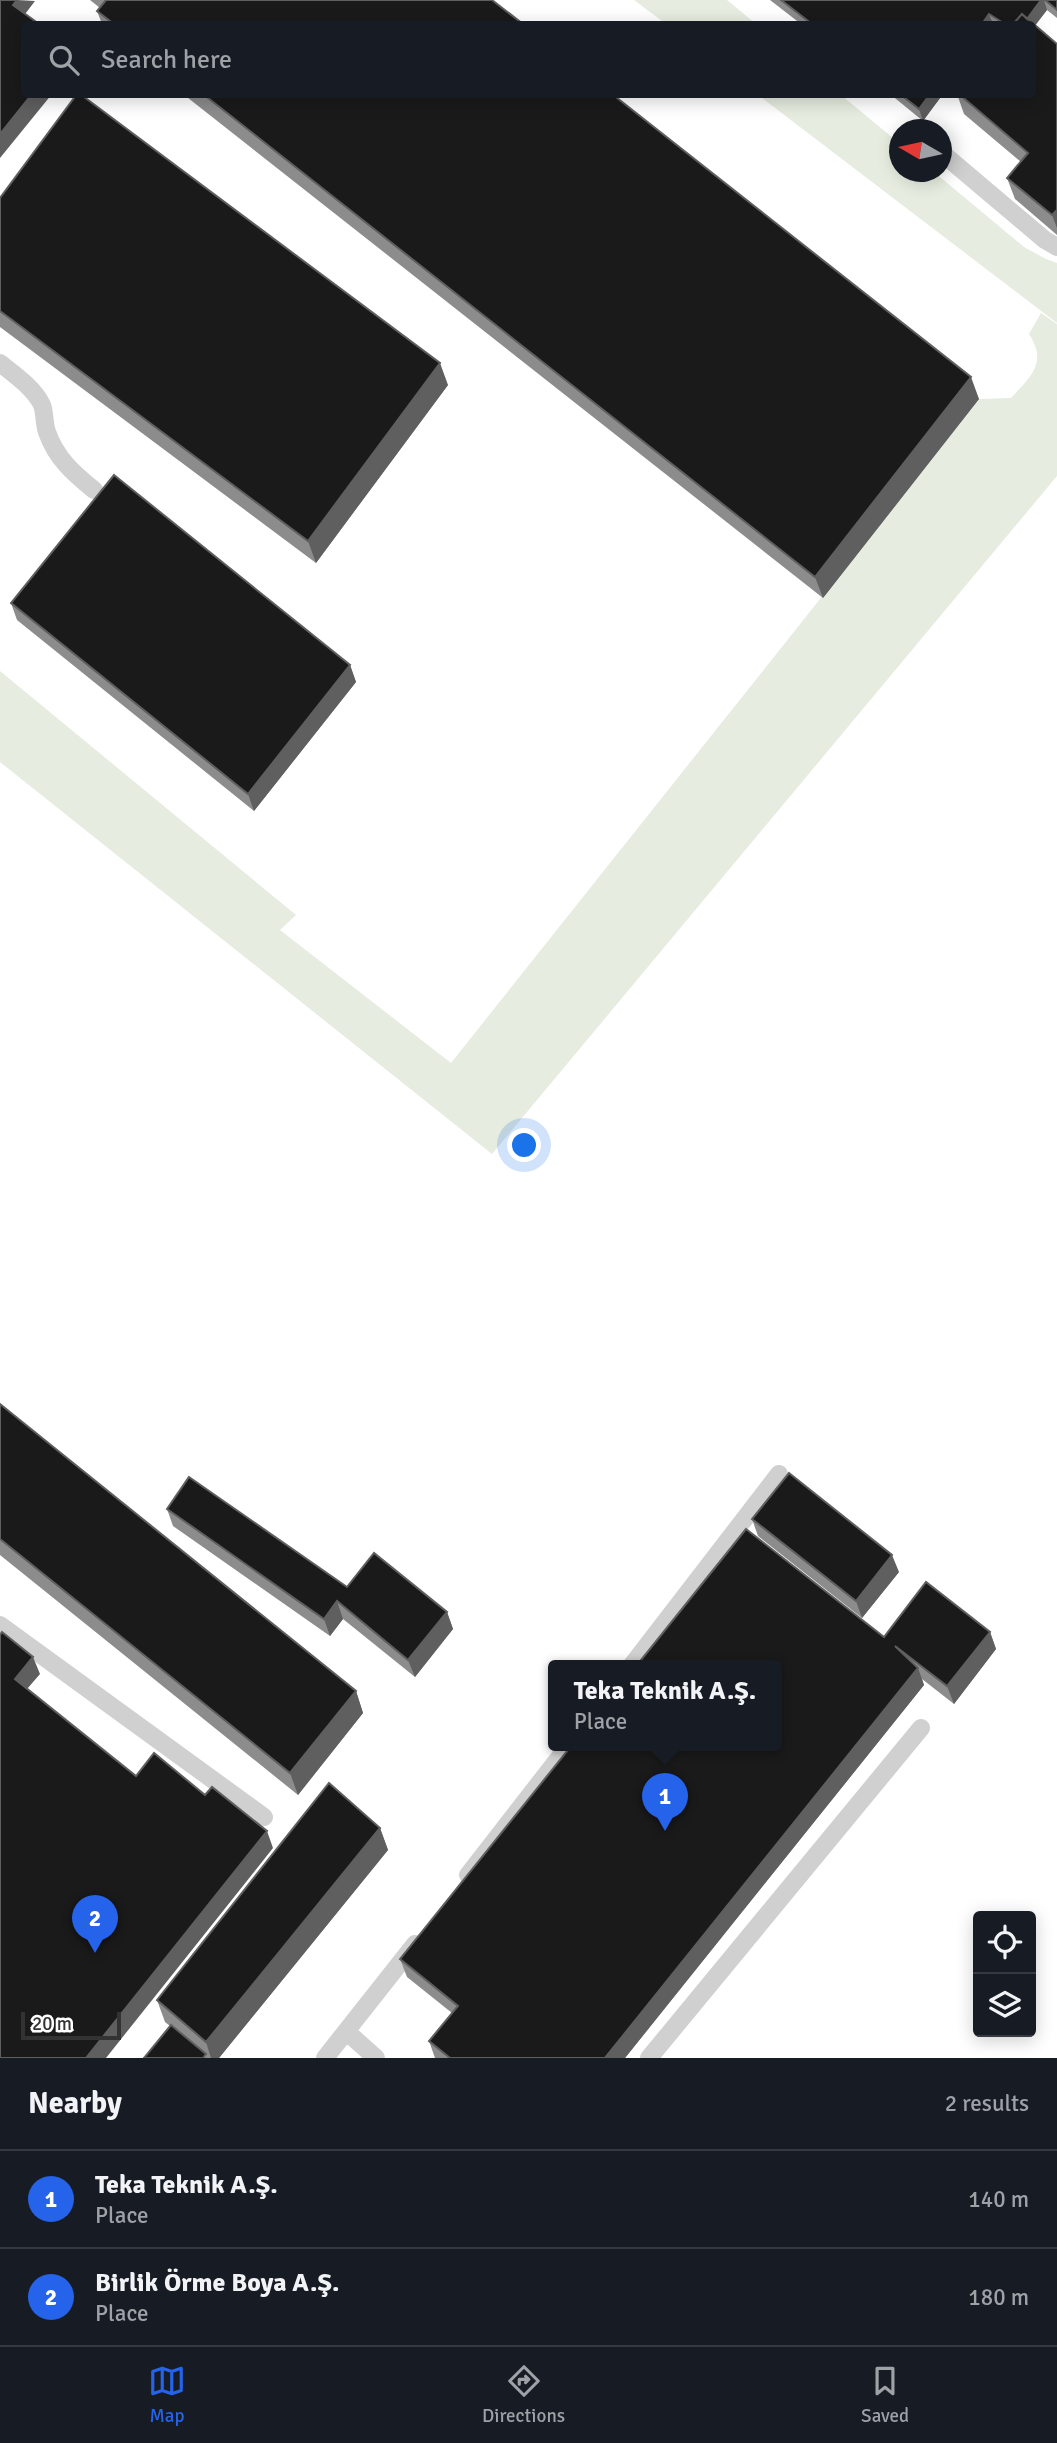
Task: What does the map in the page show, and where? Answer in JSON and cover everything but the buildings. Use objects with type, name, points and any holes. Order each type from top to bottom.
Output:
[{"type":"lane","points":[[952,161],[1045,240],[1057,247]]},
{"type":"lane","points":[[0,363],[25,384],[42,405],[46,429],[55,451],[67,468],[94,490]]},
{"type":"lane","points":[[636,1660],[779,1474]]},
{"type":"lane","points":[[0,1625],[264,1817]]},
{"type":"lane","points":[[649,2058],[921,1728]]},
{"type":"lane","points":[[458,1888],[564,1751]]},
{"type":"lane","points":[[325,2058],[424,1932]]},
{"type":"lane","points":[[347,2032],[376,2058]]},
{"type":"shaded area","points":[[634,0],[727,0],[752,21],[662,21]]},
{"type":"shaded area","points":[[762,98],[845,98],[889,135],[889,182],[946,182],[1024,247],[1057,263],[1057,323]]},
{"type":"shaded area","points":[[1041,313],[1057,324],[1057,476],[492,1154],[0,762],[0,671],[296,915],[280,930],[451,1063],[979,399],[1011,398],[1030,376],[1035,369],[1037,353],[1029,334]]},
{"type":"place","name":"Teka Teknik A.Ş.","points":[[665,1831]]},
{"type":"place","name":"Birlik Örme Boya A.Ş.","points":[[95,1953]]}]
